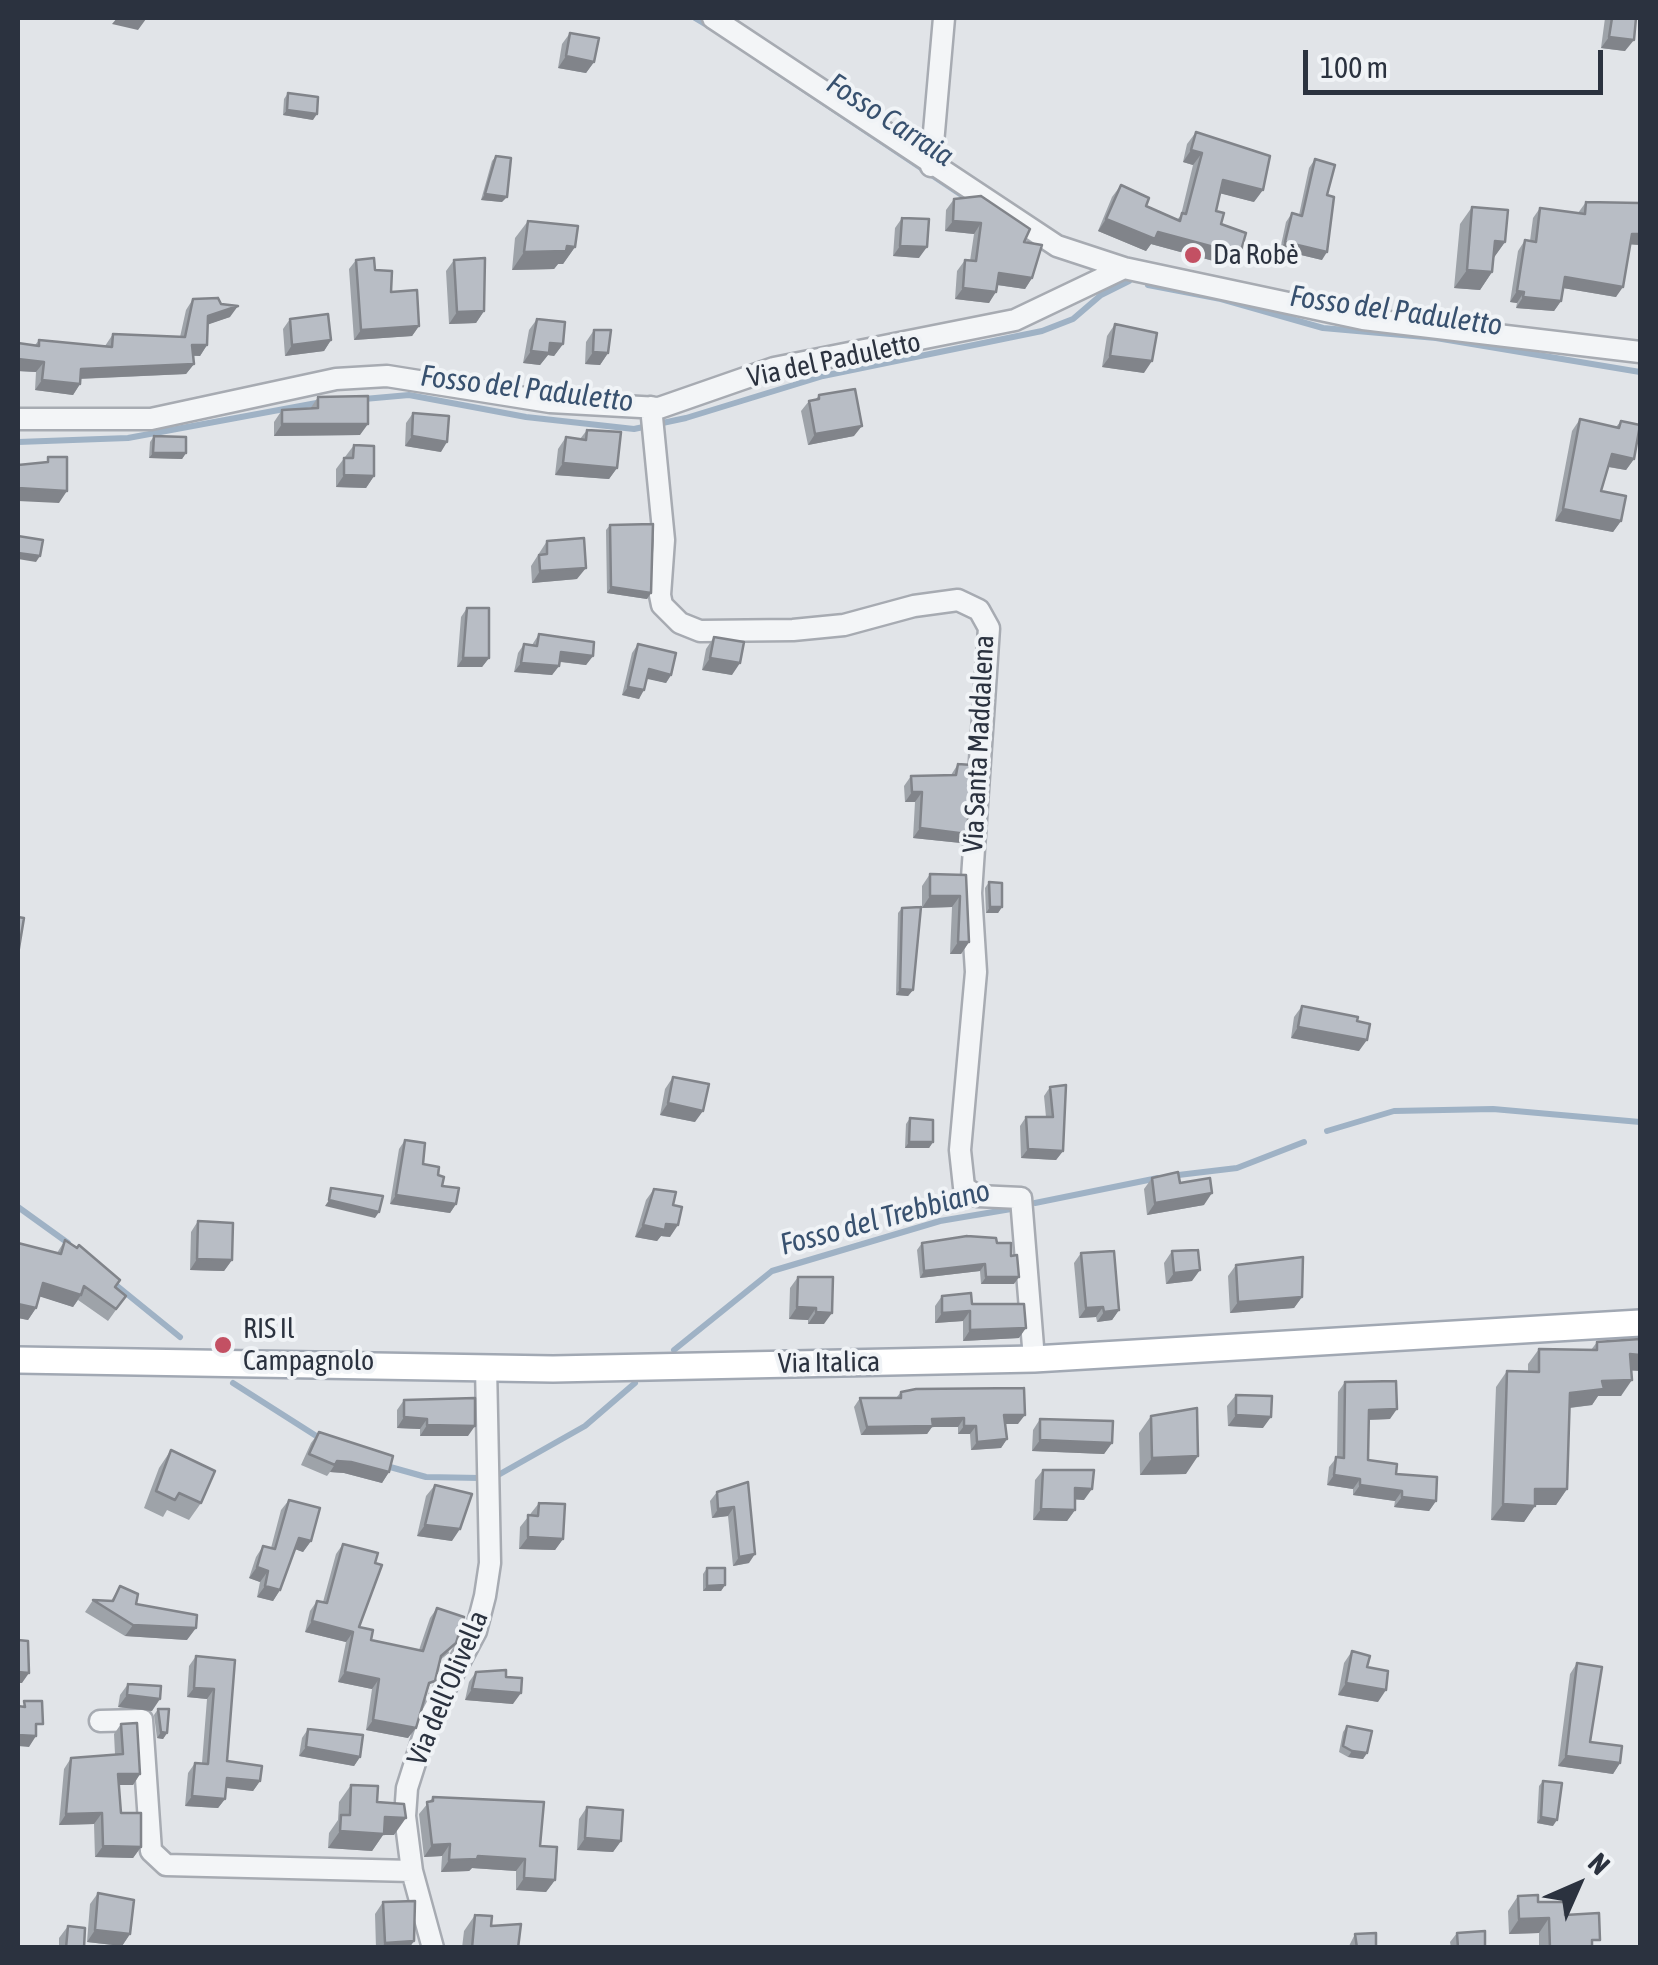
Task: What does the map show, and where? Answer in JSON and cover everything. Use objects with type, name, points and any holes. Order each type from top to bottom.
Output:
[{"type":"main road","name":"Via Italica","points":[[18,1360],[553,1369],[1034,1359],[1640,1323]]},
{"type":"street","points":[[713,18],[1057,246],[1124,268],[1363,319],[1640,352]]},
{"type":"street","points":[[931,166],[944,18]]},
{"type":"street","name":"Via del Paduletto","points":[[18,419],[151,419],[336,379],[386,376],[652,419],[774,368],[1015,320],[1124,268]]},
{"type":"street","name":"Via Santa Maddalena","points":[[652,419],[664,540],[660,595],[662,606],[680,623],[700,631],[793,630],[844,625],[914,606],[958,600],[979,610],[989,628],[970,893],[976,972],[960,1150],[964,1187],[977,1196],[1022,1206],[1034,1359]]},
{"type":"street","name":"Via dell'Olivella","points":[[434,1948],[412,1871],[405,1816],[407,1788],[429,1718],[476,1631],[486,1596],[490,1563],[486,1366]]},
{"type":"street","points":[[100,1721],[142,1720],[151,1852],[166,1865],[412,1871]]},
{"type":"building","points":[[1612,18],[1636,18],[1634,40],[1609,37]]},
{"type":"building","points":[[570,33],[599,38],[594,62],[566,56]]},
{"type":"building","points":[[288,93],[318,97],[317,114],[287,110]]},
{"type":"building","points":[[1196,132],[1270,156],[1263,190],[1223,180],[1216,211],[1224,213],[1221,224],[1246,233],[1240,254],[1158,232],[1155,239],[1106,219],[1121,185],[1149,198],[1146,206],[1180,221],[1182,213],[1186,214],[1202,153],[1191,150]]},
{"type":"building","points":[[496,156],[511,158],[507,197],[485,194]]},
{"type":"building","points":[[1315,159],[1335,165],[1327,195],[1334,197],[1327,252],[1285,242],[1292,213],[1302,216]]},
{"type":"building","points":[[981,196],[1030,229],[1024,242],[1042,245],[1032,278],[999,273],[996,292],[963,288],[965,260],[976,261],[981,223],[953,221],[954,199]]},
{"type":"building","points":[[1586,202],[1640,203],[1640,234],[1632,234],[1623,287],[1565,277],[1561,301],[1523,297],[1524,292],[1517,291],[1525,240],[1536,242],[1540,208],[1585,214]]},
{"type":"building","points":[[1472,207],[1508,210],[1505,242],[1495,241],[1492,272],[1467,270]]},
{"type":"building","points":[[902,218],[929,219],[927,247],[900,246]]},
{"type":"building","points":[[528,221],[578,226],[575,247],[567,246],[566,251],[524,252]]},
{"type":"building","points":[[374,258],[375,270],[392,271],[391,292],[417,290],[419,326],[361,330],[356,260]]},
{"type":"building","points":[[485,258],[484,311],[457,312],[454,260]]},
{"type":"building","points":[[218,298],[221,304],[238,306],[208,316],[207,345],[192,345],[194,364],[81,369],[80,384],[42,380],[44,362],[18,359],[18,343],[39,346],[39,340],[112,347],[113,334],[185,337],[193,299]]},
{"type":"building","points":[[328,314],[331,340],[292,345],[290,319]]},
{"type":"building","points":[[537,319],[565,322],[563,344],[550,343],[549,353],[531,351]]},
{"type":"building","points":[[1115,324],[1157,333],[1152,361],[1110,356]]},
{"type":"building","points":[[594,330],[611,330],[608,353],[593,352]]},
{"type":"building","points":[[855,389],[862,426],[815,434],[809,401],[819,399],[819,395]]},
{"type":"building","points":[[368,396],[368,424],[282,424],[282,410],[318,408],[318,397]]},
{"type":"building","points":[[413,413],[449,416],[447,442],[412,436]]},
{"type":"building","points":[[1580,419],[1619,428],[1621,421],[1640,425],[1634,459],[1612,454],[1601,491],[1626,496],[1621,521],[1563,509]]},
{"type":"building","points":[[587,430],[621,432],[617,468],[563,463],[566,437],[586,440]]},
{"type":"building","points":[[154,436],[186,437],[186,453],[153,453]]},
{"type":"building","points":[[354,445],[374,446],[374,476],[344,475],[344,458],[353,458]]},
{"type":"building","points":[[48,457],[67,457],[67,491],[18,488],[18,465],[48,462]]},
{"type":"building","points":[[653,524],[651,593],[611,587],[610,525]]},
{"type":"building","points":[[18,536],[43,540],[40,556],[18,553]]},
{"type":"building","points":[[584,538],[586,568],[540,571],[539,555],[547,554],[547,541]]},
{"type":"building","points":[[467,608],[489,608],[489,658],[463,658]]},
{"type":"building","points":[[539,634],[594,642],[593,656],[561,652],[559,666],[521,663],[524,644],[537,646]]},
{"type":"building","points":[[714,637],[744,642],[740,663],[710,658]]},
{"type":"building","points":[[638,644],[676,653],[671,675],[649,669],[644,690],[628,687]]},
{"type":"building","points":[[958,764],[972,765],[967,834],[920,828],[922,792],[912,792],[911,776],[956,775]]},
{"type":"building","points":[[930,874],[966,875],[969,942],[958,942],[960,896],[930,896]]},
{"type":"building","points":[[989,882],[1002,883],[1002,907],[990,907]]},
{"type":"building","points":[[921,907],[913,990],[900,989],[902,908]]},
{"type":"building","points":[[18,917],[24,918],[18,954]]},
{"type":"building","points":[[1302,1006],[1358,1017],[1357,1021],[1370,1024],[1367,1040],[1298,1027]]},
{"type":"building","points":[[673,1077],[709,1084],[703,1111],[668,1103]]},
{"type":"building","points":[[1066,1085],[1063,1151],[1028,1149],[1026,1117],[1053,1117],[1050,1087]]},
{"type":"building","points":[[910,1118],[933,1120],[933,1142],[909,1142]]},
{"type":"building","points":[[405,1140],[425,1143],[423,1164],[439,1167],[438,1175],[444,1177],[442,1186],[459,1188],[456,1204],[396,1195]]},
{"type":"building","points":[[1178,1172],[1180,1183],[1210,1178],[1212,1193],[1155,1203],[1152,1178]]},
{"type":"building","points":[[331,1188],[383,1196],[379,1212],[329,1200]]},
{"type":"building","points":[[654,1189],[676,1192],[673,1205],[682,1207],[678,1225],[666,1224],[665,1230],[643,1225]]},
{"type":"building","points":[[198,1221],[233,1223],[232,1260],[197,1259]]},
{"type":"building","points":[[967,1236],[1011,1243],[1011,1256],[1017,1255],[1019,1277],[986,1277],[985,1264],[924,1271],[922,1243]]},
{"type":"building","points":[[65,1240],[77,1248],[79,1245],[120,1280],[115,1287],[126,1296],[116,1309],[84,1286],[81,1295],[43,1283],[36,1308],[18,1304],[18,1243],[61,1254]]},
{"type":"building","points":[[1198,1250],[1200,1270],[1174,1273],[1172,1251]]},
{"type":"building","points":[[1114,1251],[1119,1310],[1086,1308],[1081,1253]]},
{"type":"building","points":[[1303,1257],[1302,1297],[1238,1302],[1236,1265]]},
{"type":"building","points":[[798,1277],[833,1277],[832,1313],[797,1307]]},
{"type":"building","points":[[971,1293],[972,1304],[1024,1304],[1026,1328],[970,1330],[970,1311],[942,1313],[942,1296]]},
{"type":"building","points":[[1640,1339],[1640,1355],[1630,1354],[1632,1380],[1602,1381],[1604,1389],[1570,1393],[1567,1489],[1535,1489],[1535,1506],[1503,1504],[1507,1371],[1539,1372],[1539,1349],[1597,1350],[1597,1342]]},
{"type":"building","points":[[1396,1381],[1397,1409],[1369,1410],[1368,1460],[1397,1464],[1396,1474],[1437,1477],[1436,1501],[1402,1497],[1402,1491],[1360,1485],[1360,1479],[1334,1475],[1336,1457],[1344,1458],[1345,1382]]},
{"type":"building","points":[[1024,1388],[1025,1415],[1004,1415],[1007,1439],[977,1442],[976,1426],[964,1426],[964,1418],[932,1419],[933,1426],[867,1427],[860,1398],[901,1398],[901,1392],[916,1389]]},
{"type":"building","points":[[1236,1395],[1272,1396],[1271,1417],[1236,1415]]},
{"type":"building","points":[[475,1398],[475,1426],[427,1425],[427,1419],[404,1417],[404,1400]]},
{"type":"building","points":[[1197,1408],[1198,1456],[1152,1458],[1151,1416]]},
{"type":"building","points":[[1040,1419],[1113,1421],[1112,1443],[1040,1440]]},
{"type":"building","points":[[319,1432],[393,1456],[389,1472],[351,1462],[337,1461],[335,1465],[309,1454]]},
{"type":"building","points":[[171,1450],[215,1471],[201,1503],[179,1493],[175,1500],[156,1491]]},
{"type":"building","points":[[1043,1470],[1094,1470],[1092,1489],[1075,1488],[1075,1510],[1041,1509]]},
{"type":"building","points":[[748,1482],[755,1554],[739,1557],[734,1507],[718,1509],[717,1492]]},
{"type":"building","points":[[435,1485],[472,1494],[460,1529],[425,1525]]},
{"type":"building","points":[[289,1500],[320,1508],[311,1541],[299,1538],[280,1590],[265,1586],[268,1571],[257,1567],[263,1546],[275,1549]]},
{"type":"building","points":[[539,1503],[565,1504],[563,1539],[528,1537],[528,1515],[538,1516]]},
{"type":"building","points":[[343,1544],[378,1553],[375,1563],[382,1565],[359,1627],[373,1630],[371,1640],[423,1651],[437,1608],[464,1617],[456,1643],[441,1656],[435,1681],[429,1683],[416,1728],[373,1720],[379,1679],[345,1672],[353,1632],[312,1621],[317,1601],[327,1603]]},
{"type":"building","points":[[707,1568],[725,1568],[725,1585],[707,1586]]},
{"type":"building","points":[[120,1586],[138,1594],[136,1604],[197,1615],[196,1628],[133,1625],[93,1600],[113,1601]]},
{"type":"building","points":[[18,1640],[28,1641],[29,1673],[18,1672]]},
{"type":"building","points":[[1352,1651],[1370,1656],[1367,1667],[1388,1671],[1386,1690],[1346,1683]]},
{"type":"building","points":[[196,1656],[235,1660],[227,1761],[262,1766],[260,1781],[227,1778],[225,1799],[192,1796],[195,1763],[208,1764],[214,1689],[194,1688]]},
{"type":"building","points":[[1577,1663],[1602,1667],[1590,1742],[1622,1746],[1620,1763],[1566,1756]]},
{"type":"building","points":[[506,1670],[506,1677],[522,1678],[521,1693],[472,1689],[476,1672]]},
{"type":"building","points":[[128,1684],[161,1686],[160,1699],[127,1695]]},
{"type":"building","points":[[24,1701],[42,1701],[43,1724],[36,1724],[36,1736],[18,1735],[18,1706],[25,1707]]},
{"type":"building","points":[[158,1709],[169,1709],[167,1733],[161,1732]]},
{"type":"building","points":[[137,1723],[140,1774],[118,1774],[121,1813],[141,1813],[141,1847],[103,1846],[102,1813],[66,1814],[71,1758],[123,1754],[121,1724]]},
{"type":"building","points":[[1347,1726],[1372,1731],[1367,1753],[1343,1746]]},
{"type":"building","points":[[308,1729],[363,1735],[360,1757],[306,1747]]},
{"type":"building","points":[[1543,1781],[1562,1783],[1557,1820],[1541,1817]]},
{"type":"building","points":[[351,1785],[378,1786],[377,1802],[404,1804],[406,1818],[385,1817],[384,1834],[340,1831],[341,1815],[350,1815]]},
{"type":"building","points":[[433,1797],[544,1802],[540,1846],[557,1847],[555,1880],[524,1878],[525,1859],[478,1856],[449,1860],[450,1844],[432,1845],[427,1802],[433,1801]]},
{"type":"building","points":[[587,1807],[623,1810],[621,1841],[585,1838]]},
{"type":"building","points":[[98,1893],[134,1900],[130,1934],[95,1930]]},
{"type":"building","points":[[1538,1895],[1538,1902],[1565,1902],[1565,1915],[1599,1913],[1600,1940],[1592,1940],[1592,1948],[1550,1948],[1549,1918],[1519,1919],[1518,1896]]},
{"type":"building","points":[[415,1901],[414,1941],[385,1943],[383,1902]]},
{"type":"building","points":[[475,1915],[492,1916],[491,1926],[521,1924],[518,1948],[472,1948]]},
{"type":"building","points":[[68,1926],[85,1928],[84,1948],[66,1948]]},
{"type":"building","points":[[1485,1931],[1485,1948],[1458,1948],[1457,1933]]},
{"type":"building","points":[[1376,1933],[1376,1948],[1357,1948],[1355,1934]]},
{"type":"waterway","name":"Fosso Carraia","points":[[695,18],[710,27]]},
{"type":"waterway","name":"Fosso Carraia","points":[[758,59],[972,202]]},
{"type":"waterway","name":"Fosso del Paduletto","points":[[364,399],[409,395],[526,417],[634,429],[686,418],[823,376],[1042,331],[1073,319],[1101,295],[1129,281]]},
{"type":"waterway","name":"Fosso del Paduletto","points":[[1148,285],[1221,299],[1323,328],[1436,338],[1640,372]]},
{"type":"waterway","name":"Fosso del Paduletto","points":[[18,442],[128,438],[322,402]]},
{"type":"waterway","name":"Fosso del Trebbiano","points":[[1327,1131],[1394,1111],[1493,1109],[1640,1122]]},
{"type":"waterway","name":"Fosso del Trebbiano","points":[[1170,1176],[1237,1168],[1304,1142]]},
{"type":"waterway","name":"Fosso del Trebbiano","points":[[1035,1203],[1158,1178]]},
{"type":"waterway","name":"Fosso del Trebbiano","points":[[18,1207],[68,1243]]},
{"type":"waterway","name":"Fosso del Trebbiano","points":[[674,1350],[772,1271],[940,1221],[1017,1208]]},
{"type":"waterway","name":"Fosso del Trebbiano","points":[[111,1281],[180,1337]]},
{"type":"waterway","name":"Fosso del Trebbiano","points":[[233,1383],[321,1439]]},
{"type":"waterway","name":"Fosso del Trebbiano","points":[[500,1474],[585,1426],[635,1383]]},
{"type":"waterway","name":"Fosso del Trebbiano","points":[[383,1465],[426,1477],[480,1478]]},
{"type":"place","name":"Da Robè","points":[[1193,255]]},
{"type":"place","name":"RIS Il Campagnolo","points":[[223,1345]]}]
